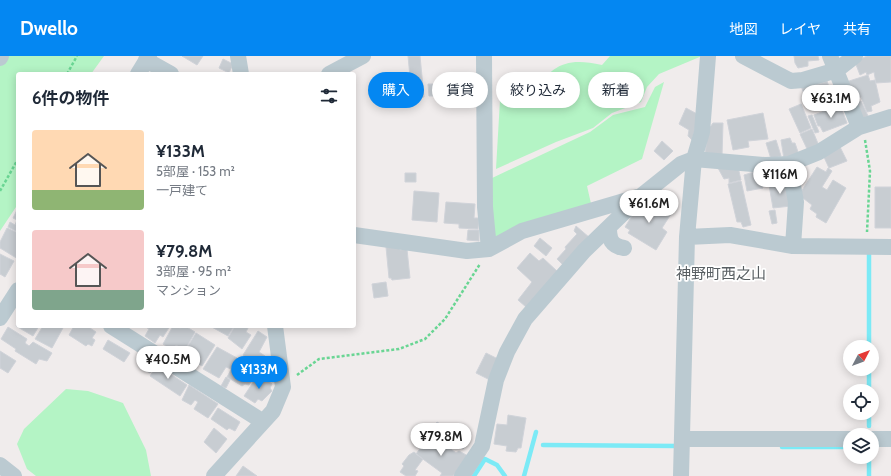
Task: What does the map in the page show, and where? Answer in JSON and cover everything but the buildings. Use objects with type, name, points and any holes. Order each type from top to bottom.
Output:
[{"type":"street","points":[[238,56],[241,72]]},
{"type":"street","points":[[333,72],[363,56]]},
{"type":"street","points":[[484,56],[485,207],[489,249]]},
{"type":"street","points":[[743,56],[791,81],[803,80],[834,63],[855,56]]},
{"type":"street","points":[[681,476],[687,237],[694,159],[702,132],[712,57]]},
{"type":"street","points":[[139,72],[148,58],[168,72]]},
{"type":"street","points":[[834,63],[859,127]]},
{"type":"street","points":[[462,476],[482,446],[496,380],[507,352],[525,319],[559,278],[641,196],[681,164],[694,159],[765,165],[789,164],[819,152],[859,127],[891,117]]},
{"type":"street","points":[[789,164],[796,202],[793,246]]},
{"type":"street","points":[[356,235],[467,251],[489,249],[522,231],[641,196]]},
{"type":"street","points":[[609,227],[609,236],[612,243],[617,247],[624,248]]},
{"type":"street","points":[[687,237],[730,235],[793,246],[891,247]]},
{"type":"street","points":[[0,318],[16,293]]},
{"type":"street","points":[[114,328],[262,422]]},
{"type":"street","points":[[214,476],[273,411],[283,387],[273,328]]},
{"type":"street","points":[[682,439],[843,439]]},
{"type":"street","points":[[879,439],[891,439]]},
{"type":"street","points":[[0,465],[14,476]]},
{"type":"path","points":[[68,72],[77,56]]},
{"type":"path","points":[[859,127],[867,146],[870,170],[867,235],[864,247]]},
{"type":"path","points":[[0,191],[16,163]]},
{"type":"path","points":[[283,387],[306,366],[319,359],[399,349],[425,338],[445,319],[489,249]]},
{"type":"green space","points":[[0,56],[104,56],[92,72],[16,72],[16,207],[0,231]]},
{"type":"green space","points":[[610,56],[702,56],[659,74],[647,87],[644,94],[644,72],[588,72],[588,108],[625,108],[612,113],[593,128],[556,142],[496,169],[500,108],[580,108],[580,72],[551,72],[561,65],[570,63],[579,62],[602,65]]},
{"type":"green space","points":[[664,82],[642,159],[587,186],[592,208],[492,245],[490,179],[590,132],[613,115],[644,108],[655,87]]},
{"type":"green space","points":[[66,389],[88,391],[123,403],[146,450],[151,476],[36,476],[27,469],[17,444],[24,429]]},
{"type":"waterway","points":[[869,254],[869,340]]},
{"type":"waterway","points":[[869,376],[869,384]]},
{"type":"waterway","points":[[869,420],[869,426]]},
{"type":"waterway","points":[[524,476],[536,432]]},
{"type":"waterway","points":[[543,445],[678,446]]},
{"type":"waterway","points":[[782,447],[843,447]]},
{"type":"waterway","points":[[474,476],[485,459],[497,465],[505,476]]},
{"type":"waterway","points":[[869,464],[869,476]]},
{"type":"district","name":"神野町西之山","points":[[721,274]]}]
